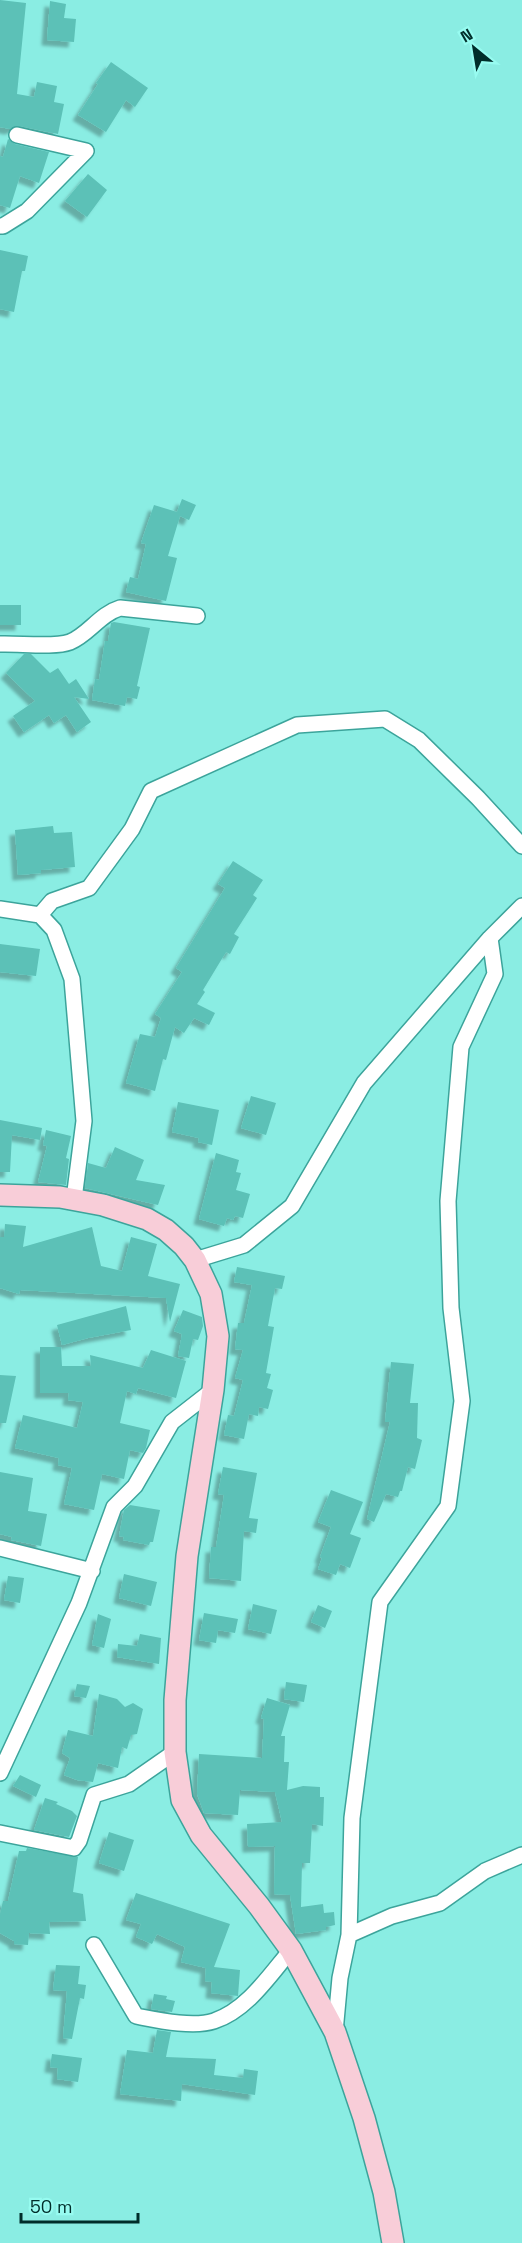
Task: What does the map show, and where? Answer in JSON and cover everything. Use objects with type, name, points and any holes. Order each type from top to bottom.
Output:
[{"type":"main road","points":[[0,1196],[74,1199],[111,1207],[147,1219],[166,1230],[184,1246],[204,1276],[216,1315],[218,1336],[213,1390],[184,1580],[175,1700],[175,1752],[182,1800],[201,1836],[259,1906],[291,1950],[335,2032],[382,2181],[393,2243]]},
{"type":"street","points":[[0,226],[27,211],[86,151],[17,135]]},
{"type":"street","points":[[0,644],[50,645],[70,642],[111,611],[120,608],[197,616]]},
{"type":"street","points":[[40,915],[52,901],[89,888],[132,829],[151,791],[297,725],[385,719],[419,740],[478,798],[522,846]]},
{"type":"street","points":[[195,1260],[244,1245],[292,1206],[364,1083],[490,938],[522,906]]},
{"type":"street","points":[[0,909],[40,915],[54,930],[72,979],[84,1121],[74,1199]]},
{"type":"street","points":[[335,2032],[340,1978],[350,1935],[352,1818],[380,1602],[448,1506],[462,1401],[451,1308],[448,1201],[461,1047],[495,974],[490,938]]},
{"type":"street","points":[[0,1773],[80,1603],[114,1507],[135,1486],[172,1422],[213,1390]]},
{"type":"street","points":[[0,1548],[92,1571]]},
{"type":"street","points":[[0,1833],[74,1848],[79,1841],[94,1795],[129,1784],[175,1752]]},
{"type":"street","points":[[350,1935],[392,1916],[440,1903],[485,1871],[522,1855]]},
{"type":"street","points":[[94,1945],[136,2016],[178,2024],[213,2022],[242,2006],[291,1950]]},
{"type":"building","points":[[0,0],[26,3],[17,94],[34,97],[37,82],[57,86],[54,102],[64,104],[58,134],[19,126],[10,129],[0,127]]},
{"type":"building","points":[[50,1],[66,4],[64,18],[76,19],[74,42],[47,40]]},
{"type":"building","points":[[111,62],[148,88],[135,107],[126,100],[106,132],[78,115]]},
{"type":"building","points":[[8,139],[15,144],[49,152],[39,183],[20,176],[10,208],[0,205],[0,156],[3,157]]},
{"type":"building","points":[[88,174],[107,190],[87,217],[65,201]]},
{"type":"building","points":[[0,250],[28,256],[25,271],[22,271],[14,312],[0,309]]},
{"type":"building","points":[[182,499],[196,505],[189,520],[180,516],[168,556],[177,558],[166,601],[126,592],[130,577],[138,579],[146,544],[141,543],[154,505],[177,512]]},
{"type":"building","points":[[0,605],[21,605],[21,625],[0,625]]},
{"type":"building","points":[[111,623],[150,628],[137,686],[140,687],[137,699],[127,697],[125,706],[92,700],[95,679],[99,680],[105,641],[108,641]]},
{"type":"building","points":[[24,654],[31,654],[50,673],[58,668],[69,684],[76,679],[89,699],[74,697],[91,722],[77,732],[66,715],[54,723],[49,715],[24,732],[13,716],[35,701],[6,673]]},
{"type":"building","points":[[53,826],[54,833],[72,832],[75,867],[18,875],[15,830]]},
{"type":"building","points":[[233,861],[263,880],[253,895],[257,898],[234,934],[239,937],[230,954],[226,952],[197,1004],[215,1013],[209,1025],[194,1018],[184,1033],[175,1027],[166,1060],[163,1059],[155,1091],[126,1083],[140,1034],[155,1037],[161,1018],[155,1014],[182,972],[176,968],[225,888],[218,884]]},
{"type":"building","points":[[0,944],[40,949],[36,976],[0,972]]},
{"type":"building","points":[[251,1096],[276,1103],[266,1135],[241,1128]]},
{"type":"building","points":[[178,1102],[219,1110],[212,1145],[198,1142],[199,1138],[172,1132]]},
{"type":"building","points":[[0,1120],[42,1128],[40,1140],[12,1135],[10,1172],[0,1172]]},
{"type":"building","points":[[46,1130],[71,1136],[66,1158],[69,1159],[66,1185],[38,1182],[47,1146],[43,1145]]},
{"type":"building","points":[[115,1147],[144,1160],[136,1180],[165,1185],[158,1205],[85,1188],[88,1163],[106,1168]]},
{"type":"building","points":[[216,1153],[239,1160],[236,1172],[241,1173],[236,1190],[250,1194],[243,1218],[235,1216],[233,1220],[227,1218],[224,1226],[199,1219]]},
{"type":"building","points":[[5,1224],[26,1226],[23,1247],[92,1227],[101,1266],[122,1271],[131,1237],[157,1244],[148,1276],[180,1284],[170,1322],[166,1298],[20,1290],[19,1294],[0,1288],[0,1237],[4,1237]]},
{"type":"building","points":[[237,1267],[285,1276],[282,1289],[275,1288],[268,1326],[274,1327],[266,1373],[271,1374],[267,1388],[273,1390],[268,1409],[259,1407],[258,1416],[249,1414],[244,1439],[224,1435],[228,1415],[234,1416],[243,1380],[235,1378],[243,1350],[235,1349],[238,1323],[244,1323],[252,1285],[234,1282]]},
{"type":"building","points":[[126,1306],[131,1330],[62,1345],[57,1325]]},
{"type":"building","points":[[183,1310],[202,1317],[203,1326],[198,1340],[193,1339],[189,1358],[178,1356],[182,1334],[174,1331]]},
{"type":"building","points":[[40,1347],[61,1347],[62,1366],[91,1366],[90,1355],[143,1368],[151,1350],[186,1361],[176,1398],[138,1388],[136,1394],[127,1391],[120,1423],[150,1430],[146,1448],[143,1453],[130,1450],[124,1479],[102,1474],[94,1510],[64,1504],[72,1468],[58,1465],[59,1458],[15,1448],[23,1415],[77,1428],[83,1402],[68,1400],[69,1393],[40,1393]]},
{"type":"building","points":[[391,1362],[414,1364],[410,1403],[418,1403],[417,1438],[422,1440],[415,1469],[408,1467],[402,1491],[398,1497],[386,1494],[374,1522],[367,1519],[390,1422],[385,1422]]},
{"type":"building","points":[[0,1375],[16,1376],[6,1423],[0,1423]]},
{"type":"building","points":[[223,1467],[257,1473],[249,1518],[258,1519],[256,1533],[244,1531],[241,1581],[209,1578],[211,1547],[216,1547],[224,1495],[218,1494]]},
{"type":"building","points":[[0,1472],[33,1478],[28,1511],[47,1514],[41,1546],[11,1540],[12,1537],[0,1534]]},
{"type":"building","points":[[331,1490],[363,1502],[350,1534],[361,1538],[350,1568],[340,1564],[336,1575],[318,1569],[331,1527],[318,1522]]},
{"type":"building","points":[[130,1505],[160,1510],[153,1542],[149,1545],[123,1540],[124,1537],[119,1536],[124,1510]]},
{"type":"building","points":[[124,1574],[157,1582],[151,1606],[119,1598]]},
{"type":"building","points":[[8,1576],[24,1578],[20,1603],[4,1600]]},
{"type":"building","points":[[253,1604],[277,1610],[271,1634],[248,1629]]},
{"type":"building","points":[[318,1605],[332,1611],[325,1628],[311,1622]]},
{"type":"building","points":[[204,1613],[238,1619],[235,1633],[218,1630],[216,1643],[199,1640]]},
{"type":"building","points":[[98,1614],[111,1619],[104,1648],[92,1645]]},
{"type":"building","points":[[140,1634],[161,1638],[159,1664],[117,1657],[118,1644],[137,1646]]},
{"type":"building","points":[[286,1682],[307,1685],[304,1702],[284,1699]]},
{"type":"building","points":[[77,1684],[90,1686],[86,1698],[74,1696]]},
{"type":"building","points":[[99,1694],[117,1699],[125,1707],[133,1703],[143,1709],[137,1734],[131,1735],[127,1749],[122,1747],[118,1768],[98,1763],[93,1782],[77,1780],[64,1775],[70,1758],[62,1753],[68,1730],[93,1736]]},
{"type":"building","points":[[267,1698],[290,1705],[281,1736],[285,1736],[284,1762],[289,1762],[287,1790],[303,1786],[320,1787],[320,1797],[324,1797],[323,1826],[312,1824],[310,1863],[302,1863],[301,1907],[323,1904],[324,1913],[334,1912],[335,1925],[326,1927],[326,1930],[296,1934],[290,1895],[274,1894],[275,1846],[248,1847],[247,1824],[282,1822],[275,1792],[240,1790],[238,1815],[204,1813],[197,1794],[199,1754],[262,1758],[264,1719],[261,1718]]},
{"type":"building","points":[[20,1775],[41,1785],[36,1797],[13,1786]]},
{"type":"building","points":[[45,1798],[58,1802],[56,1804],[72,1811],[77,1816],[69,1837],[34,1830]]},
{"type":"building","points":[[109,1832],[134,1840],[124,1871],[99,1863]]},
{"type":"building","points":[[27,1848],[78,1857],[73,1892],[83,1894],[86,1921],[49,1922],[50,1934],[29,1933],[28,1945],[14,1944],[14,1941],[0,1933],[3,1901],[8,1901],[19,1851],[26,1851]]},
{"type":"building","points":[[136,1893],[230,1924],[214,1967],[240,1970],[238,1996],[211,1993],[212,1982],[205,1981],[206,1968],[181,1962],[185,1947],[157,1934],[152,1944],[136,1937],[141,1924],[126,1920]]},
{"type":"building","points":[[56,1965],[80,1966],[78,1984],[86,1985],[84,1999],[80,1998],[72,2039],[63,2038],[67,1991],[53,1990]]},
{"type":"building","points":[[154,1994],[167,1996],[166,1999],[175,2001],[172,2012],[151,2009]]},
{"type":"building","points":[[157,2030],[171,2032],[166,2057],[216,2059],[214,2075],[243,2078],[244,2069],[258,2071],[255,2095],[182,2084],[181,2101],[120,2094],[127,2050],[153,2053]]},
{"type":"building","points":[[52,2054],[82,2058],[78,2082],[57,2079],[58,2068],[50,2067]]}]
